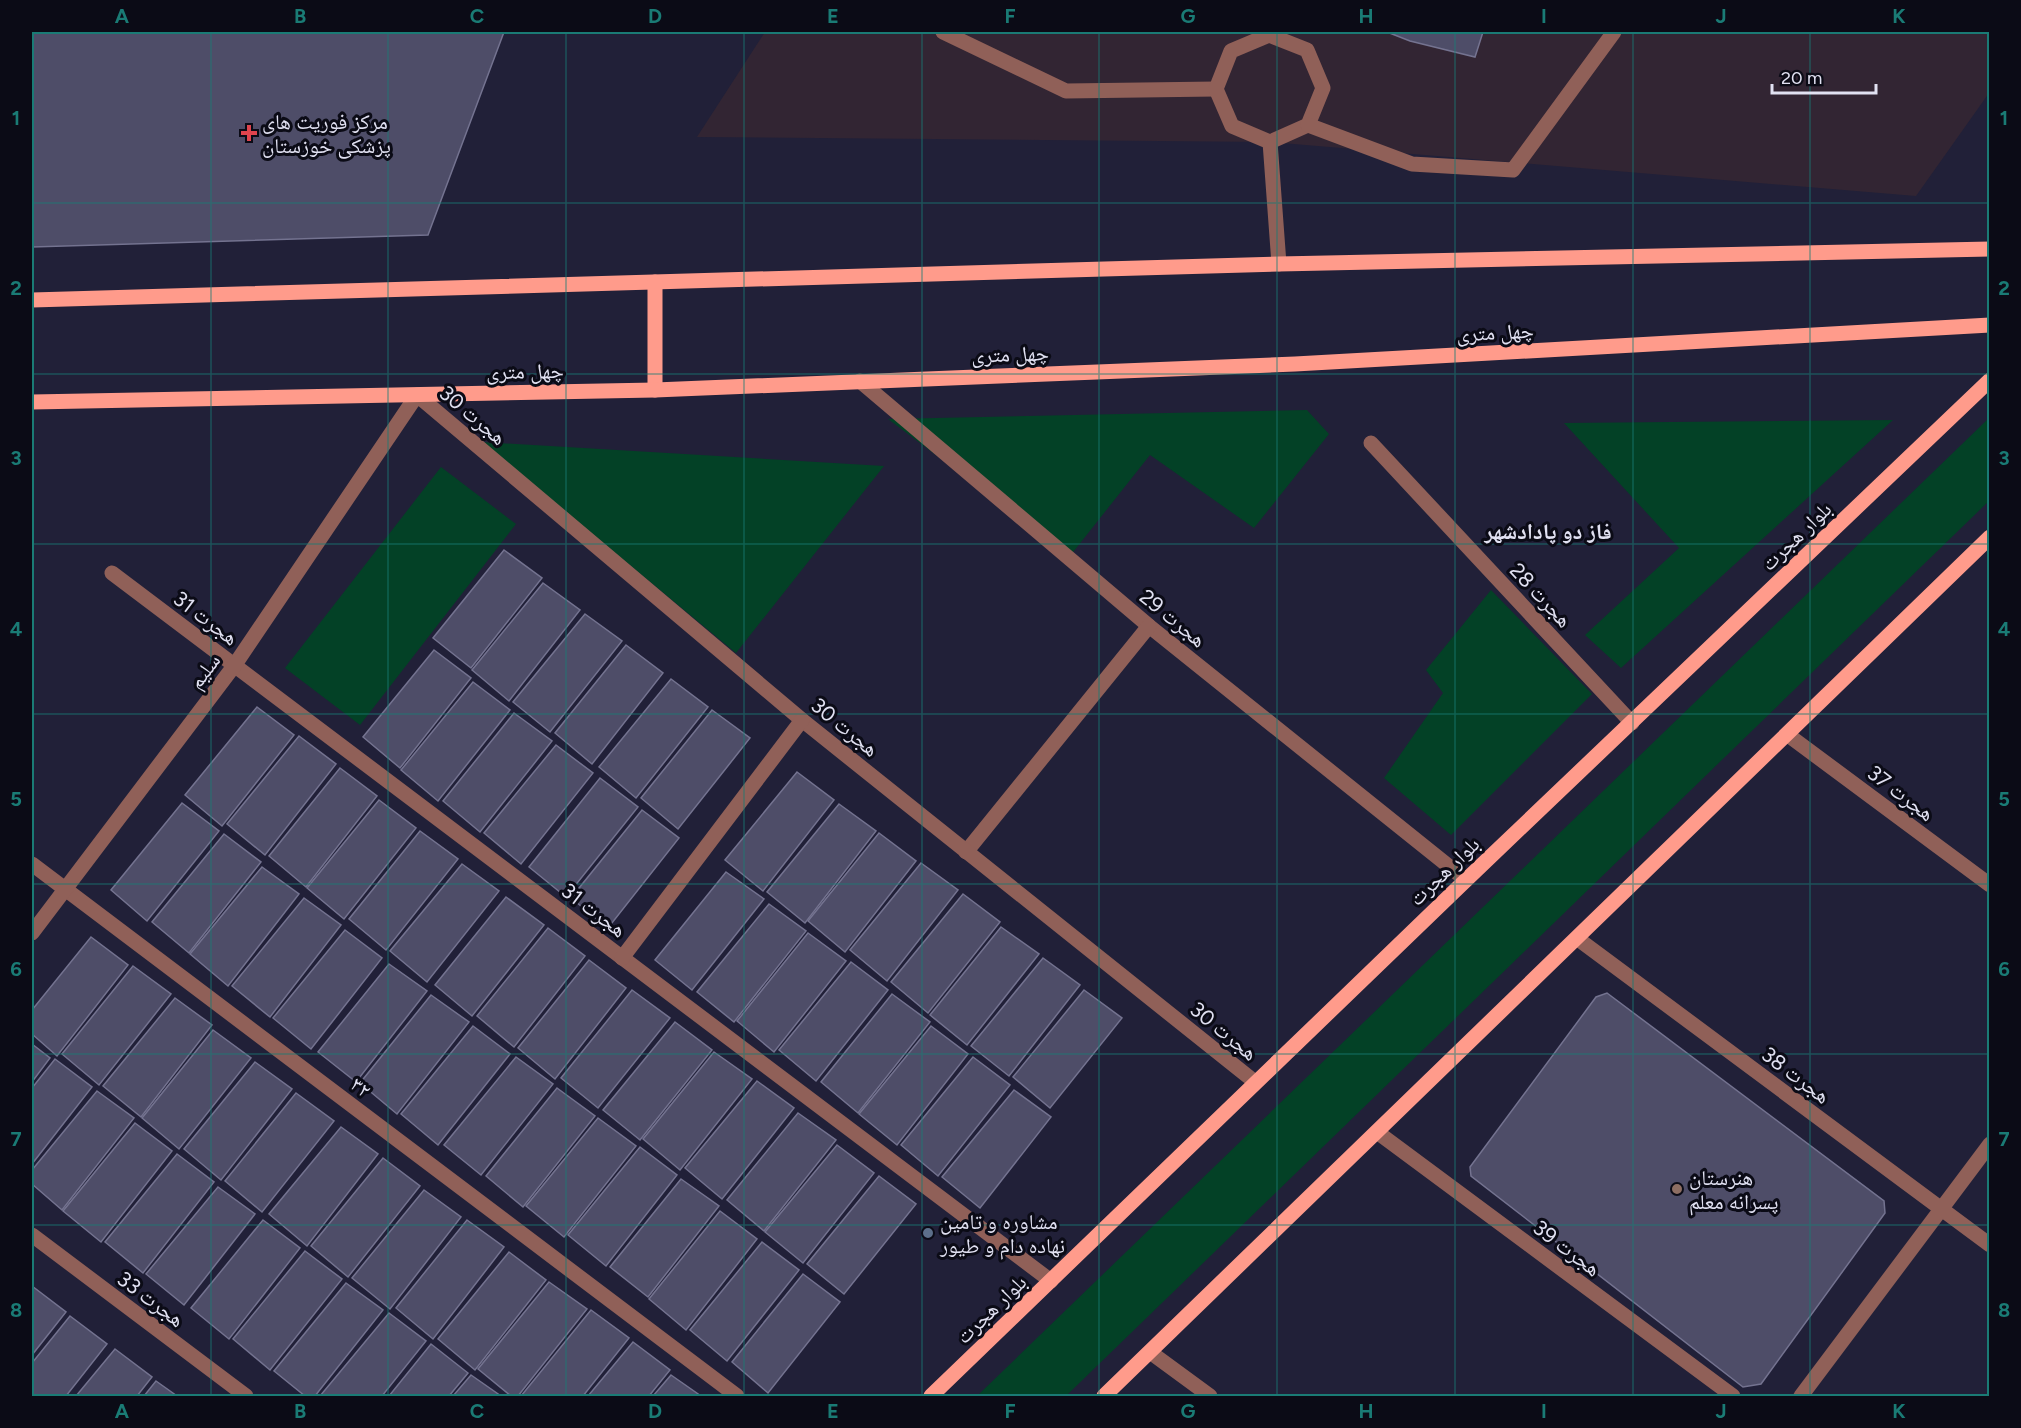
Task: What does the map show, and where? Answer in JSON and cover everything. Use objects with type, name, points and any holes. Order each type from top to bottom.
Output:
[{"type":"main road","points":[[32,300],[1279,264],[1989,249]]},
{"type":"main road","points":[[655,282],[655,390]]},
{"type":"main road","name":"چهل متری","points":[[32,402],[655,390],[1294,364],[1989,325]]},
{"type":"main road","name":"بلوار هجرت","points":[[932,1396],[1255,1082],[1989,380]]},
{"type":"main road","points":[[1104,1396],[1578,939],[1989,537]]},
{"type":"street","points":[[943,32],[1066,91],[1216,89]]},
{"type":"street","points":[[1308,125],[1412,164],[1513,170],[1614,32]]},
{"type":"street","points":[[1269,35],[1307,50],[1323,88],[1308,125],[1270,142],[1232,126],[1216,89],[1231,51],[1269,35]]},
{"type":"street","points":[[1270,142],[1279,264]]},
{"type":"street","name":"هجرت 29","points":[[860,381],[1149,626],[1466,880]]},
{"type":"street","name":"سلیم","points":[[32,933],[234,666],[417,395]]},
{"type":"street","name":"هجرت 30","points":[[417,395],[802,720],[1255,1082]]},
{"type":"street","name":"هجرت 28","points":[[1371,443],[1632,723]]},
{"type":"street","name":"هجرت 31","points":[[112,573],[1051,1281]]},
{"type":"street","points":[[966,852],[1149,626]]},
{"type":"street","points":[[622,958],[802,720]]},
{"type":"street","name":"هجرت 37","points":[[1788,735],[1989,885]]},
{"type":"street","name":"۳۲","points":[[32,864],[737,1396]]},
{"type":"street","name":"هجرت 38","points":[[1578,939],[1989,1245]]},
{"type":"street","name":"هجرت 39","points":[[1377,1132],[1733,1396]]},
{"type":"street","points":[[1801,1396],[1989,1144]]},
{"type":"street","name":"هجرت 33","points":[[32,1235],[246,1396]]},
{"type":"street","points":[[1150,1352],[1210,1396]]},
{"type":"shaded area","points":[[765,32],[1989,32],[1989,93],[1916,196],[1270,142],[697,137]]},
{"type":"green space","points":[[1307,410],[1329,434],[1254,528],[1150,455],[1070,556],[888,419]]},
{"type":"green space","points":[[1989,418],[1989,501],[1066,1396],[977,1396]]},
{"type":"green space","points":[[1893,420],[1621,668],[1585,635],[1679,548],[1564,423]]},
{"type":"green space","points":[[481,442],[884,466],[736,653]]},
{"type":"green space","points":[[441,467],[516,524],[360,725],[285,668]]},
{"type":"green space","points":[[1491,590],[1592,694],[1451,835],[1384,778],[1443,693],[1426,670]]},
{"type":"building","name":"مرکز فوریت های پزشکی خوزستان","points":[[32,32],[504,32],[428,235],[32,247]]},
{"type":"building","points":[[1387,32],[1483,32],[1475,57],[1410,41]]},
{"type":"building","points":[[504,550],[542,578],[471,668],[433,638]]},
{"type":"building","points":[[543,583],[580,610],[509,701],[472,670]]},
{"type":"building","points":[[585,614],[622,641],[550,732],[513,702]]},
{"type":"building","points":[[626,645],[663,673],[592,764],[555,733]]},
{"type":"building","points":[[434,650],[471,678],[400,768],[363,737]]},
{"type":"building","points":[[671,679],[708,707],[636,798],[599,767]]},
{"type":"building","points":[[473,682],[510,710],[438,801],[401,770]]},
{"type":"building","points":[[257,707],[294,735],[222,826],[185,795]]},
{"type":"building","points":[[712,710],[750,738],[678,829],[641,798]]},
{"type":"building","points":[[514,713],[552,741],[480,832],[443,801]]},
{"type":"building","points":[[299,736],[336,764],[265,855],[227,824]]},
{"type":"building","points":[[556,745],[593,773],[521,864],[484,833]]},
{"type":"building","points":[[340,768],[377,796],[306,887],[269,856]]},
{"type":"building","points":[[797,772],[834,800],[763,891],[725,860]]},
{"type":"building","points":[[600,778],[638,807],[566,897],[529,867]]},
{"type":"building","points":[[379,800],[416,828],[344,919],[307,888]]},
{"type":"building","points":[[182,803],[219,831],[147,921],[111,890]]},
{"type":"building","points":[[839,804],[876,831],[805,923],[767,892]]},
{"type":"building","points":[[642,810],[679,838],[608,928],[571,898]]},
{"type":"building","points":[[420,831],[458,859],[386,950],[349,919]]},
{"type":"building","points":[[879,833],[916,861],[845,952],[808,921]]},
{"type":"building","points":[[224,834],[261,862],[189,953],[152,922]]},
{"type":"building","points":[[921,863],[958,890],[887,981],[850,950]]},
{"type":"building","points":[[462,864],[499,891],[427,982],[390,951]]},
{"type":"building","points":[[262,867],[299,894],[228,986],[190,954]]},
{"type":"building","points":[[726,872],[764,899],[692,990],[655,960]]},
{"type":"building","points":[[963,894],[1000,922],[928,1013],[891,982]]},
{"type":"building","points":[[506,897],[544,925],[472,1016],[435,985]]},
{"type":"building","points":[[304,898],[341,925],[270,1017],[232,986]]},
{"type":"building","points":[[769,904],[806,931],[734,1022],[697,992]]},
{"type":"building","points":[[1001,927],[1039,954],[967,1045],[930,1015]]},
{"type":"building","points":[[548,928],[585,956],[514,1047],[477,1016]]},
{"type":"building","points":[[345,930],[382,958],[311,1049],[273,1018]]},
{"type":"building","points":[[808,933],[846,961],[774,1052],[737,1021]]},
{"type":"building","points":[[91,937],[128,965],[57,1056],[32,1034],[32,1010]]},
{"type":"building","points":[[1043,958],[1080,985],[1009,1076],[971,1046]]},
{"type":"building","points":[[589,960],[626,988],[555,1079],[518,1048]]},
{"type":"building","points":[[851,962],[888,990],[816,1081],[779,1050]]},
{"type":"building","points":[[389,964],[427,991],[356,1082],[318,1052]]},
{"type":"building","points":[[133,966],[171,994],[99,1085],[62,1054]]},
{"type":"building","points":[[632,990],[670,1018],[598,1108],[561,1078]]},
{"type":"building","points":[[1084,990],[1122,1018],[1050,1108],[1013,1077]]},
{"type":"building","name":"هنرستان پسرانه معلم","points":[[1607,993],[1884,1201],[1885,1213],[1761,1384],[1743,1387],[1471,1176],[1470,1167],[1596,997]]},
{"type":"building","points":[[892,994],[930,1022],[858,1113],[821,1082]]},
{"type":"building","points":[[431,995],[469,1022],[397,1114],[360,1083]]},
{"type":"building","points":[[175,998],[212,1025],[141,1117],[103,1086]]},
{"type":"building","points":[[675,1022],[712,1050],[640,1140],[603,1110]]},
{"type":"building","points":[[473,1026],[510,1054],[438,1145],[401,1114]]},
{"type":"building","points":[[931,1026],[968,1054],[897,1145],[859,1114]]},
{"type":"building","points":[[213,1030],[251,1058],[179,1149],[142,1118]]},
{"type":"building","points":[[32,1044],[50,1058],[32,1082]]},
{"type":"building","points":[[714,1052],[752,1079],[680,1170],[643,1139]]},
{"type":"building","points":[[516,1057],[553,1084],[481,1175],[444,1145]]},
{"type":"building","points":[[973,1057],[1010,1085],[938,1176],[901,1145]]},
{"type":"building","points":[[55,1059],[92,1087],[32,1164],[32,1088]]},
{"type":"building","points":[[255,1062],[292,1089],[221,1180],[184,1149]]},
{"type":"building","points":[[757,1081],[794,1108],[722,1199],[685,1168]]},
{"type":"building","points":[[557,1088],[595,1116],[523,1207],[486,1176]]},
{"type":"building","points":[[1014,1090],[1051,1117],[980,1208],[942,1177]]},
{"type":"building","points":[[97,1091],[134,1118],[62,1210],[32,1184],[32,1170]]},
{"type":"building","points":[[296,1093],[334,1121],[262,1212],[225,1181]]},
{"type":"building","points":[[798,1113],[836,1140],[764,1231],[727,1200]]},
{"type":"building","points":[[598,1118],[636,1146],[564,1237],[526,1206]]},
{"type":"building","points":[[135,1123],[172,1151],[101,1242],[63,1211]]},
{"type":"building","points":[[341,1127],[378,1154],[307,1246],[269,1214]]},
{"type":"building","points":[[837,1145],[874,1173],[803,1263],[765,1232]]},
{"type":"building","points":[[640,1147],[677,1175],[606,1266],[568,1235]]},
{"type":"building","points":[[177,1154],[214,1182],[143,1273],[105,1242]]},
{"type":"building","points":[[383,1158],[420,1186],[348,1277],[311,1246]]},
{"type":"building","points":[[879,1176],[916,1204],[844,1294],[807,1264]]},
{"type":"building","points":[[681,1179],[719,1206],[648,1297],[610,1267]]},
{"type":"building","points":[[218,1187],[255,1214],[184,1305],[146,1274]]},
{"type":"building","points":[[424,1190],[461,1217],[390,1309],[352,1278]]},
{"type":"building","points":[[720,1211],[757,1239],[686,1330],[649,1299]]},
{"type":"building","points":[[263,1220],[300,1248],[229,1339],[191,1308]]},
{"type":"building","points":[[467,1220],[504,1247],[433,1339],[396,1308]]},
{"type":"building","points":[[762,1242],[799,1270],[727,1361],[690,1330]]},
{"type":"building","points":[[305,1251],[342,1279],[270,1370],[233,1339]]},
{"type":"building","points":[[509,1252],[546,1280],[475,1370],[438,1339]]},
{"type":"building","points":[[803,1274],[840,1302],[768,1393],[732,1362]]},
{"type":"building","points":[[549,1282],[587,1309],[518,1396],[511,1396],[478,1369]]},
{"type":"building","points":[[346,1283],[383,1310],[315,1396],[305,1396],[274,1371]]},
{"type":"building","points":[[32,1286],[66,1312],[32,1355]]},
{"type":"building","points":[[591,1310],[629,1338],[583,1396],[521,1396]]},
{"type":"building","points":[[389,1313],[426,1341],[382,1396],[320,1396]]},
{"type":"building","points":[[70,1316],[107,1344],[66,1396],[32,1396],[32,1363]]},
{"type":"building","points":[[633,1342],[670,1370],[649,1396],[588,1396]]},
{"type":"building","points":[[431,1344],[468,1373],[449,1396],[389,1396]]},
{"type":"building","points":[[115,1349],[152,1377],[137,1396],[76,1396]]},
{"type":"building","points":[[471,1375],[501,1396],[453,1396]]},
{"type":"building","points":[[671,1375],[701,1396],[653,1396]]},
{"type":"building","points":[[156,1381],[177,1396],[144,1396]]},
{"type":"place","name":"مرکز فوریت های پزشکی خوزستان","points":[[249,133]]},
{"type":"place","name":"هنرستان پسرانه معلم","points":[[1677,1189]]},
{"type":"place","name":"مشاوره و تامین نهاده دام و طیور","points":[[928,1233]]},
{"type":"district","name":"فاز دو پادادشهر","points":[[1548,531]]}]
